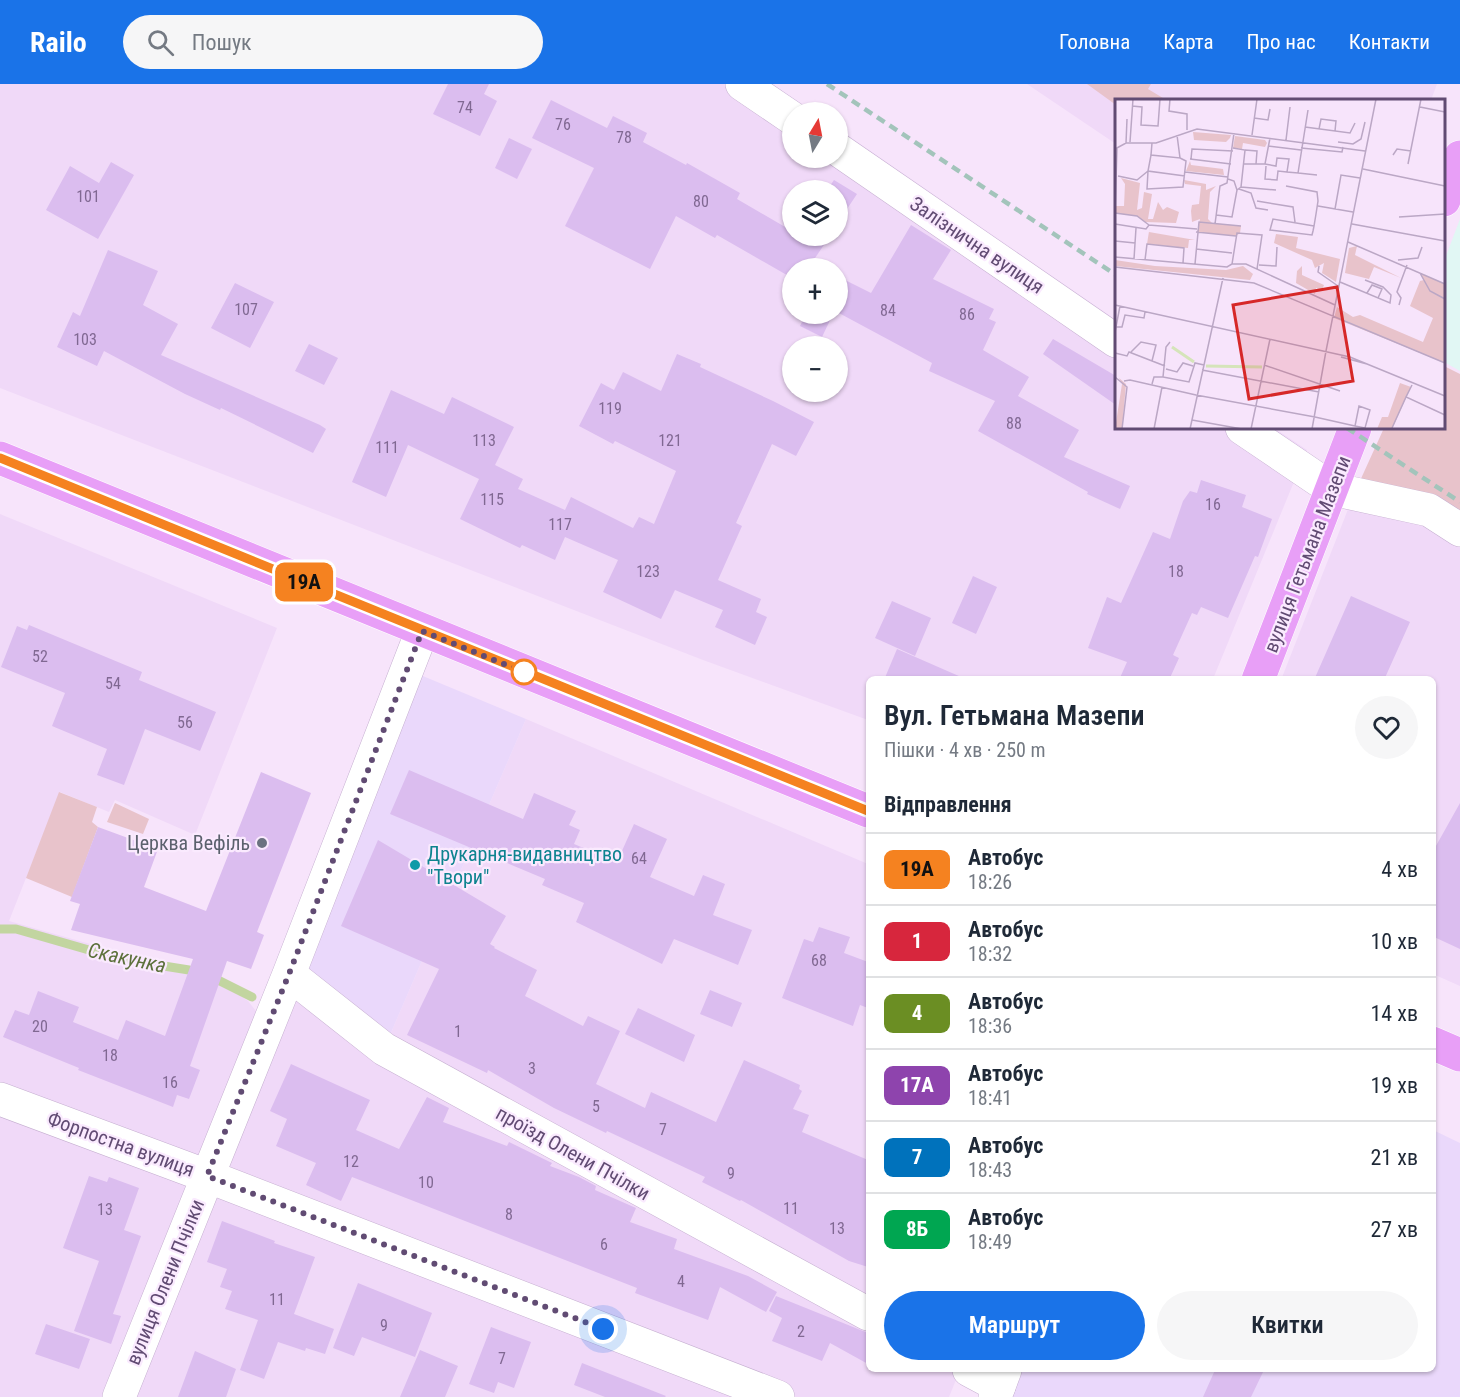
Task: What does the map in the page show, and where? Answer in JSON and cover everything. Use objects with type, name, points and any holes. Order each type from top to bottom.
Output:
[{"type":"main road","points":[[1445,195],[1460,157]]},
{"type":"main road","name":"вулиця Гетьмана Мазепи","points":[[1260,676],[1355,429]]},
{"type":"main road","points":[[0,458],[866,810]]},
{"type":"main road","points":[[1436,1045],[1460,1055]]},
{"type":"street","points":[[742,84],[782,111]]},
{"type":"street","name":"Залізнична вулиця","points":[[848,157],[1115,340]]},
{"type":"street","points":[[1243,429],[1332,489],[1429,510],[1460,530]]},
{"type":"street","name":"вулиця Олени Пчілки","points":[[119,1397],[289,974],[422,631]]},
{"type":"street","name":"проїзд Олени Пчілки","points":[[289,974],[384,1049],[866,1313]]},
{"type":"street","name":"Форпостна вулиця","points":[[0,1099],[207,1176],[778,1397]]},
{"type":"street","points":[[973,1372],[999,1384]]},
{"type":"shaded area","points":[[0,84],[772,84],[799,102],[782,102],[782,168],[848,168],[848,136],[1115,319],[1115,429],[1276,429],[1307,450],[1214,676],[866,676],[866,719],[703,660],[0,388]]},
{"type":"shaded area","points":[[1027,84],[1437,84],[1431,99],[1115,99],[1115,143]]},
{"type":"shaded area","points":[[1087,84],[1151,84],[1148,89],[1163,98],[1115,99],[1115,104]]},
{"type":"shaded area","points":[[1460,219],[1460,371],[1445,363],[1445,258]]},
{"type":"shaded area","points":[[1445,366],[1460,374],[1460,530],[1354,494],[1384,429],[1445,429]]},
{"type":"shaded area","points":[[1354,494],[1460,530],[1460,986],[1436,975],[1436,676],[1283,676]]},
{"type":"shaded area","points":[[0,514],[277,628],[195,835],[115,800],[109,812],[60,792],[9,921],[97,946],[155,958],[220,981],[248,1001],[268,1026],[289,974],[384,1049],[526,719],[866,863],[866,1372],[959,1372],[949,1397],[0,1397]]},
{"type":"shaded area","points":[[418,674],[526,719],[384,1049],[289,974]]},
{"type":"shaded area","points":[[59,792],[97,807],[92,822],[98,827],[72,897],[26,878]]},
{"type":"shaded area","points":[[115,803],[149,819],[143,834],[107,822]]},
{"type":"shaded area","points":[[1436,1131],[1460,1143],[1460,1397],[995,1397],[1004,1372],[1436,1372]]},
{"type":"building","points":[[448,84],[489,84],[484,94],[497,101],[480,136],[433,114]]},
{"type":"building","points":[[551,100],[607,128],[613,116],[647,133],[643,142],[686,165],[687,163],[740,193],[737,199],[782,225],[782,246],[823,246],[815,258],[782,258],[782,272],[717,235],[715,238],[676,216],[650,269],[565,226],[594,168],[532,138]]},
{"type":"building","points":[[509,138],[532,149],[517,179],[495,168]]},
{"type":"building","points":[[111,162],[134,175],[98,239],[46,210],[70,166],[99,183]]},
{"type":"building","points":[[848,189],[857,194],[848,208]]},
{"type":"building","points":[[911,225],[951,250],[933,279],[994,309],[989,319],[996,322],[983,350],[1029,377],[1018,396],[1079,430],[1064,457],[1130,486],[1120,509],[1087,494],[1088,492],[978,431],[995,401],[929,371],[932,363],[848,318],[848,282],[871,293]]},
{"type":"building","points":[[108,250],[158,271],[143,305],[178,324],[161,355],[320,425],[326,429],[313,453],[221,408],[220,410],[185,394],[104,351],[97,366],[57,347],[73,312],[80,316]]},
{"type":"building","points":[[235,283],[274,302],[250,348],[211,328]]},
{"type":"building","points":[[801,324],[828,324],[822,336],[800,326]]},
{"type":"building","points":[[1053,339],[1115,375],[1115,404],[1043,354]]},
{"type":"building","points":[[309,344],[338,358],[324,385],[295,371]]},
{"type":"building","points":[[677,354],[814,422],[796,456],[772,444],[736,523],[742,526],[718,580],[761,599],[756,612],[767,617],[755,645],[715,627],[723,610],[675,590],[661,619],[603,592],[618,560],[565,537],[555,560],[522,545],[520,548],[460,519],[479,479],[408,445],[386,497],[352,482],[391,390],[444,414],[452,397],[514,427],[495,465],[523,479],[518,489],[565,510],[571,497],[633,528],[639,517],[654,524],[676,471],[615,441],[613,444],[579,426],[601,383],[614,390],[623,372],[661,391]]},
{"type":"building","points":[[1201,480],[1246,495],[1242,507],[1272,519],[1258,557],[1255,556],[1228,618],[1201,607],[1197,615],[1192,613],[1173,655],[1179,658],[1171,676],[1121,676],[1127,662],[1088,648],[1107,597],[1121,603],[1153,532],[1170,539],[1183,501],[1190,491],[1197,493]]},
{"type":"building","points":[[973,576],[997,587],[976,634],[952,623]]},
{"type":"building","points":[[1351,596],[1410,622],[1386,676],[1316,676]]},
{"type":"building","points":[[892,601],[931,618],[915,656],[875,638]]},
{"type":"building","points":[[29,625],[142,672],[139,680],[216,712],[200,751],[145,729],[124,785],[97,775],[107,749],[52,726],[65,693],[1,667],[17,626],[27,630]]},
{"type":"building","points":[[897,649],[959,676],[886,676]]},
{"type":"building","points":[[409,770],[523,819],[534,793],[576,811],[569,825],[580,830],[574,844],[617,862],[634,824],[667,839],[650,877],[694,896],[703,875],[725,884],[713,915],[752,930],[738,965],[674,939],[662,964],[576,922],[584,903],[542,885],[545,879],[390,814]]},
{"type":"building","points":[[261,772],[311,793],[257,932],[264,935],[251,969],[227,961],[190,1066],[200,1070],[189,1099],[177,1095],[173,1107],[78,1070],[79,1068],[3,1037],[15,1010],[29,1015],[38,991],[79,1007],[73,1022],[118,1040],[126,1020],[165,1036],[193,959],[71,930],[80,904],[70,901],[98,827],[158,849],[144,887],[206,911]]},
{"type":"building","points":[[1460,803],[1460,949],[1436,938],[1436,846]]},
{"type":"building","points":[[378,840],[506,916],[490,944],[537,970],[525,996],[583,1026],[588,1016],[620,1031],[596,1084],[645,1108],[651,1092],[716,1122],[744,1060],[800,1085],[799,1089],[802,1091],[793,1109],[809,1115],[802,1132],[866,1159],[866,1266],[849,1261],[741,1200],[702,1182],[705,1177],[554,1108],[488,1070],[487,1073],[407,1035],[439,969],[341,926]]},
{"type":"building","points":[[819,927],[850,937],[844,953],[866,961],[866,1007],[860,1005],[853,1026],[782,998],[804,939],[813,942]]},
{"type":"building","points":[[710,990],[742,1003],[732,1027],[700,1014]]},
{"type":"building","points":[[638,1008],[695,1035],[684,1062],[625,1034]]},
{"type":"building","points":[[291,1064],[370,1100],[356,1130],[399,1149],[427,1097],[449,1108],[443,1122],[507,1146],[509,1142],[552,1163],[550,1166],[579,1177],[596,1186],[595,1190],[636,1208],[630,1222],[677,1239],[674,1249],[748,1276],[777,1292],[766,1312],[720,1287],[708,1320],[635,1293],[637,1288],[352,1177],[341,1201],[306,1185],[316,1163],[276,1146],[287,1119],[270,1111]]},
{"type":"building","points":[[89,1176],[107,1182],[109,1177],[139,1188],[124,1230],[141,1236],[113,1314],[121,1316],[111,1344],[74,1331],[99,1261],[63,1248]]},
{"type":"building","points":[[222,1221],[315,1257],[294,1314],[334,1329],[325,1354],[306,1348],[305,1351],[278,1342],[264,1379],[240,1370],[258,1320],[225,1309],[232,1291],[220,1287],[227,1269],[207,1262]]},
{"type":"building","points":[[358,1283],[432,1313],[415,1357],[362,1337],[354,1356],[333,1348]]},
{"type":"building","points":[[776,1296],[866,1332],[866,1363],[830,1343],[822,1361],[772,1341],[782,1318],[769,1311]]},
{"type":"building","points":[[46,1324],[90,1339],[79,1369],[35,1354]]},
{"type":"building","points":[[491,1327],[531,1342],[514,1388],[498,1382],[494,1393],[469,1384]]},
{"type":"building","points":[[420,1350],[458,1366],[445,1397],[400,1397]]},
{"type":"building","points":[[195,1351],[236,1369],[226,1397],[178,1397]]},
{"type":"building","points":[[582,1363],[666,1396],[605,1397],[574,1385]]},
{"type":"building","points":[[1214,1372],[1263,1372],[1251,1397],[1203,1397]]},
{"type":"waterway","name":"Скакунка","points":[[0,929],[16,929],[120,959],[189,970],[220,981],[252,997]]},
{"type":"railway","points":[[827,84],[1115,274]]},
{"type":"railway","points":[[1349,429],[1460,502]]},
{"type":"bus line","name":"19А","points":[[0,458],[866,810]]},
{"type":"place","name":"Церква Вефіль","points":[[262,843]]},
{"type":"place","name":"Друкарня-видавництво \"Твори\"","points":[[415,865]]},
{"type":"route","points":[[524,672],[422,631],[289,974],[207,1176],[603,1329]]}]
